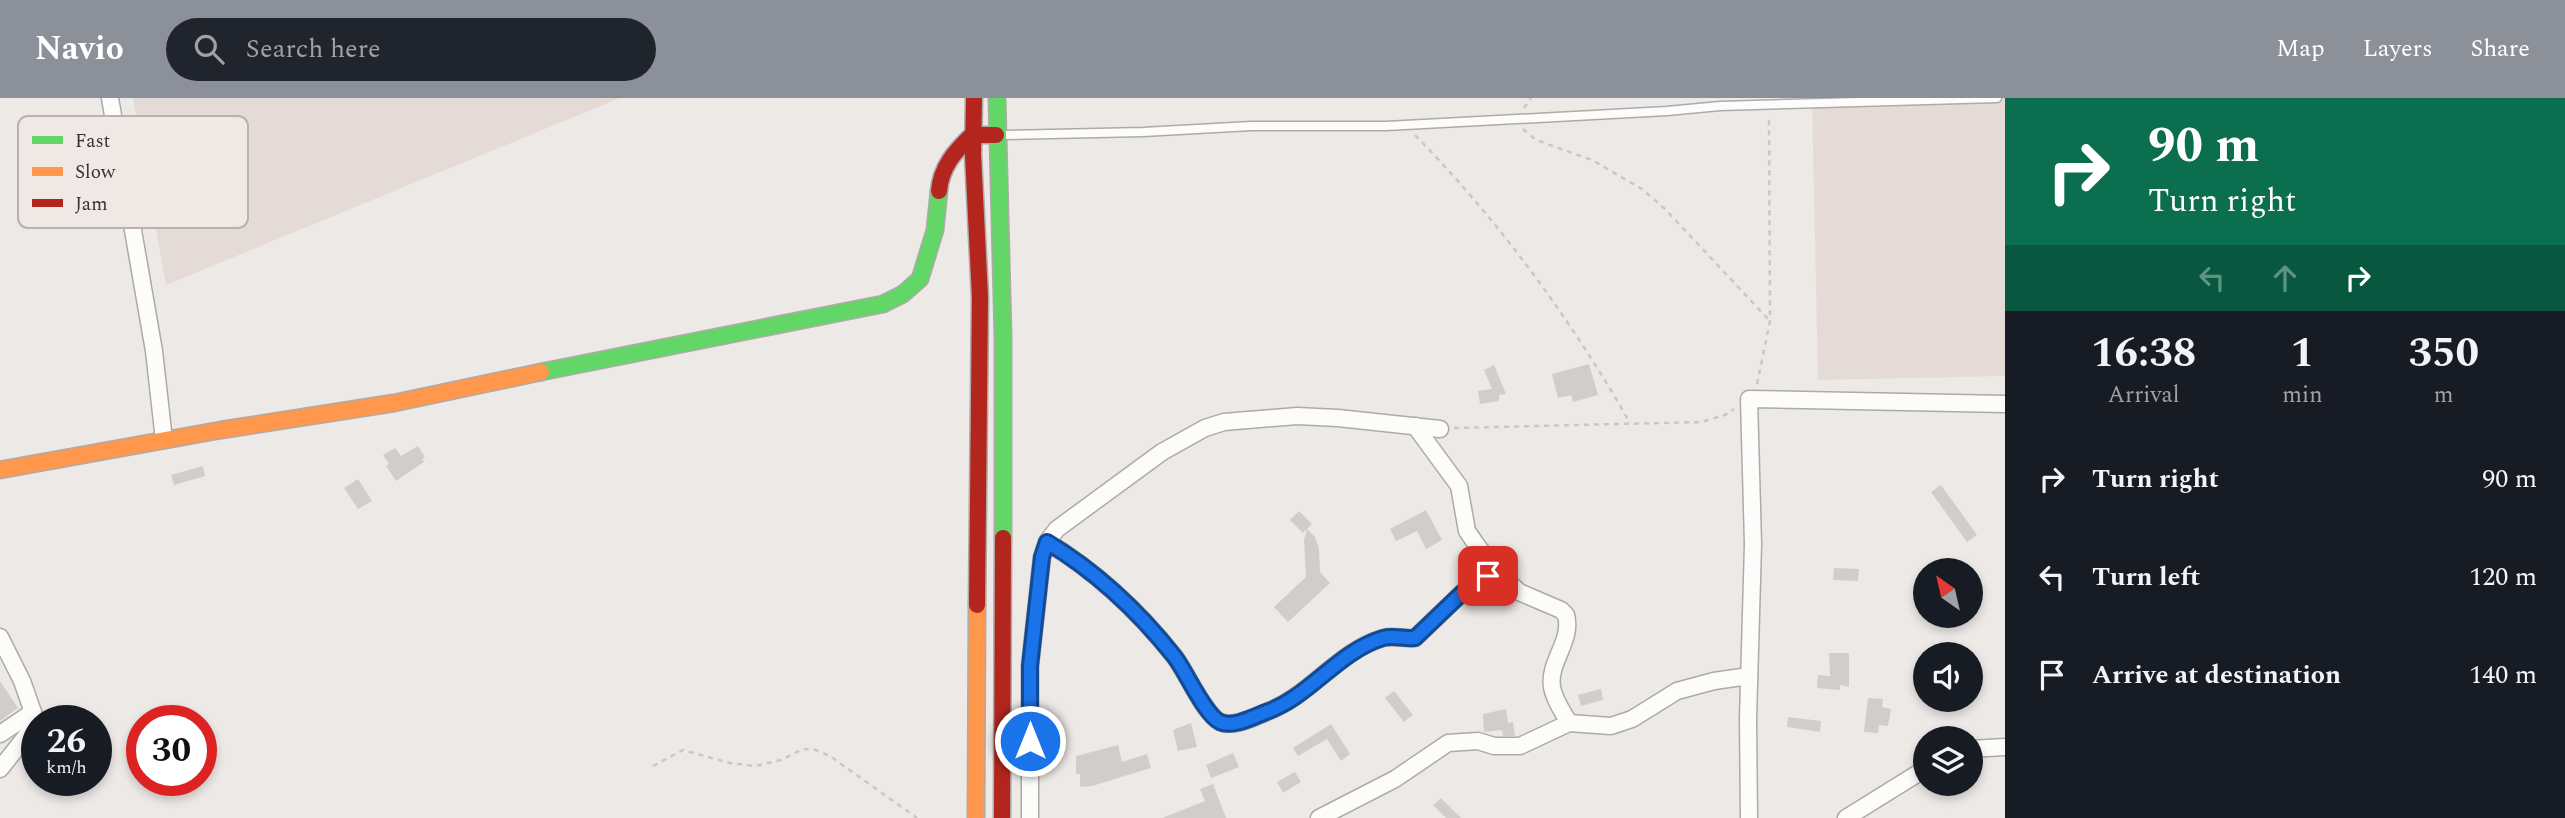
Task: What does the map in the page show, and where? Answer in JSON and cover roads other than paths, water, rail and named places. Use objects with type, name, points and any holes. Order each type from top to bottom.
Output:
[{"type":"main road","points":[[974,98],[972,135],[980,323],[976,818]]},
{"type":"main road","points":[[997,98],[1003,351],[1002,818]]},
{"type":"main road","points":[[0,470],[394,403],[883,304],[902,294],[920,279],[935,230],[940,179],[953,153],[972,135],[996,135]]},
{"type":"street","points":[[110,98],[113,116]]},
{"type":"street","points":[[133,228],[154,351],[164,440]]},
{"type":"street","points":[[1749,818],[1753,544],[1749,398],[2005,404]]},
{"type":"street","points":[[1030,818],[1030,666],[1042,557],[1047,542],[1068,520],[1162,452],[1205,428],[1224,422],[1297,416],[1440,429]]},
{"type":"street","points":[[1415,426],[1459,486],[1468,531],[1498,572],[1519,592],[1561,610],[1566,615],[1566,636],[1551,673],[1552,689],[1569,723]]},
{"type":"street","points":[[1047,542],[1091,573],[1153,630],[1177,659],[1211,715],[1223,723],[1237,722],[1295,698],[1361,647],[1386,637],[1415,638],[1462,593],[1498,572]]},
{"type":"street","points":[[0,637],[31,705]]},
{"type":"street","points":[[1320,818],[1395,779],[1448,743],[1478,741],[1494,746],[1520,746],[1569,723],[1611,726],[1632,719],[1677,691],[1714,681],[1749,676]]},
{"type":"street","points":[[0,734],[21,720]]},
{"type":"street","points":[[0,769],[21,743]]},
{"type":"street","points":[[1983,748],[2005,747]]},
{"type":"street","points":[[1846,818],[1913,776]]},
{"type":"lane","points":[[996,135],[1143,132],[1251,125],[1406,125],[1818,101],[1997,98]]}]
